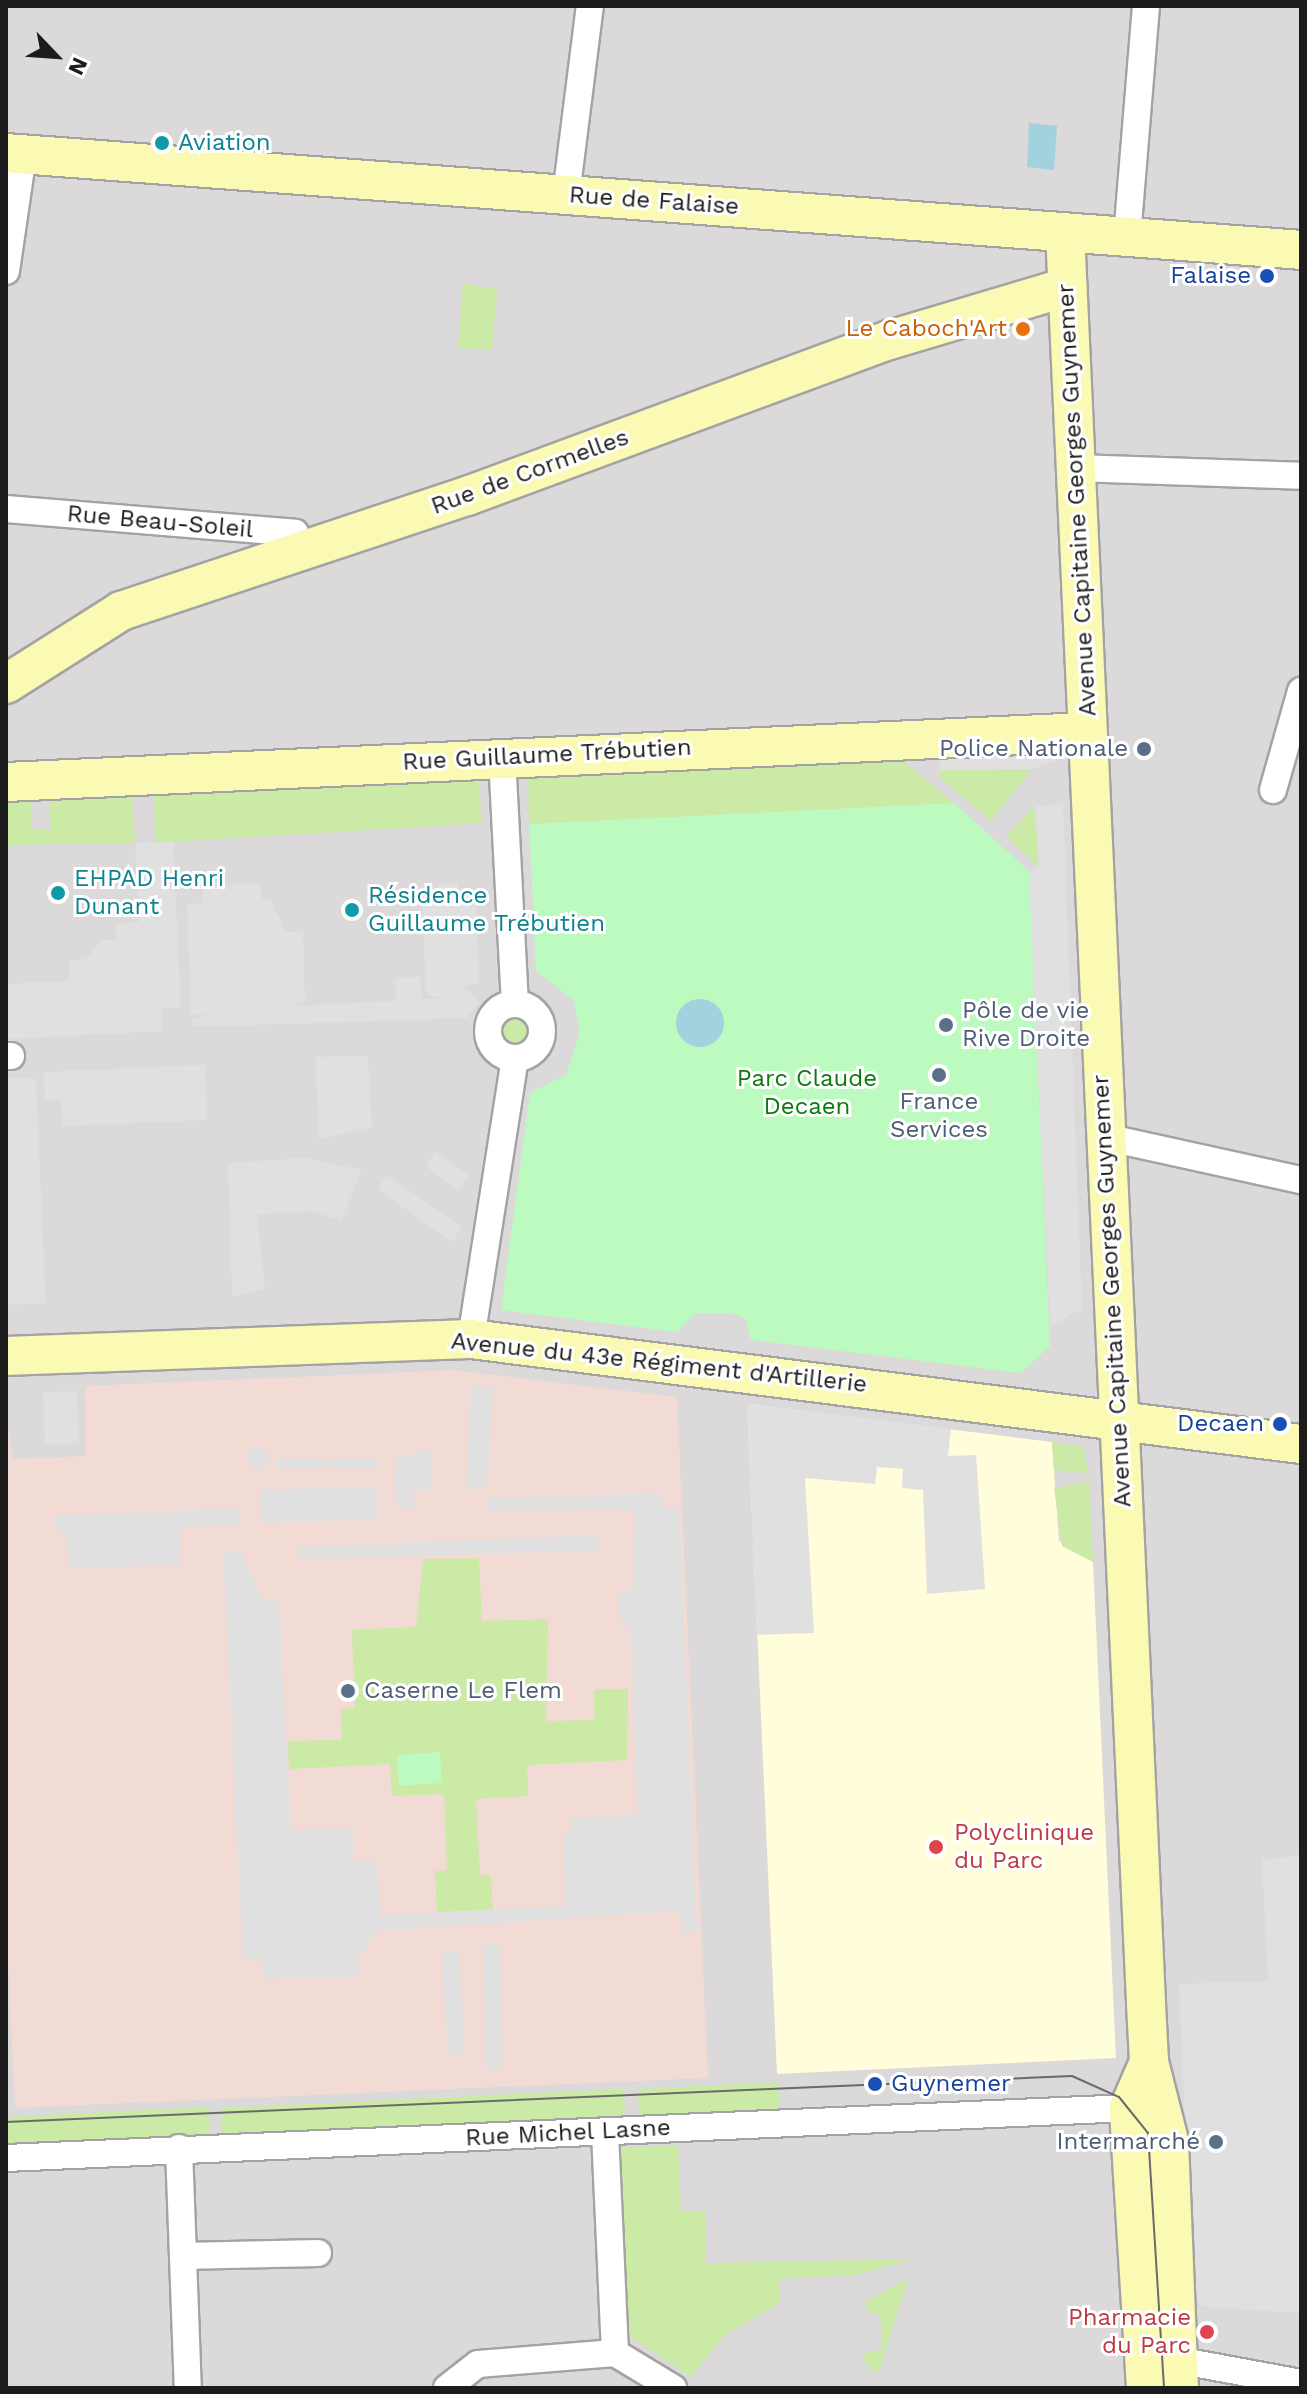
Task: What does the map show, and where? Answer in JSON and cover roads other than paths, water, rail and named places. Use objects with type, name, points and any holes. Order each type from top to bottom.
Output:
[{"type":"street","points":[[566,195],[590,6]]},
{"type":"street","points":[[1127,237],[1146,6]]},
{"type":"street","points":[[6,271],[15,154]]},
{"type":"street","name":"Rue de Falaise","points":[[15,154],[1301,250]]},
{"type":"street","name":"Avenue Capitaine Georges Guynemer","points":[[1065,232],[1149,2062],[1169,2141],[1178,2374]]},
{"type":"street","name":"Rue de Cormelles","points":[[6,684],[121,611],[304,550],[889,340],[1067,287]]},
{"type":"street","points":[[1075,468],[1301,476]]},
{"type":"street","name":"Rue Beau-Soleil","points":[[6,509],[295,533],[304,550]]},
{"type":"street","points":[[1273,790],[1301,691]]},
{"type":"street","name":"Rue Guillaume Trébutien","points":[[6,782],[1087,732]]},
{"type":"street","points":[[502,757],[515,1004]]},
{"type":"street","points":[[515,1004],[538,1015],[543,1031],[532,1054],[515,1059],[493,1047],[488,1031],[493,1015],[515,1004]]},
{"type":"street","points":[[471,1339],[515,1059]]},
{"type":"street","points":[[1105,1137],[1301,1180]]},
{"type":"street","name":"Avenue du 43e Régiment d'Artillerie","points":[[6,1356],[471,1339],[1301,1444]]},
{"type":"street","name":"Avenue Capitaine Georges Guynemer","points":[[1146,2388],[1129,2108],[1149,2062]]},
{"type":"street","name":"Rue Michel Lasne","points":[[6,2158],[1129,2108]]},
{"type":"street","points":[[605,2133],[615,2353]]},
{"type":"street","points":[[179,2148],[188,2388]]},
{"type":"street","points":[[183,2256],[318,2253]]},
{"type":"street","points":[[447,2388],[478,2364],[615,2353],[673,2388]]},
{"type":"street","points":[[1178,2374],[1301,2383]]},
{"type":"water","points":[[1029,123],[1057,126],[1054,170],[1027,167]]},
{"type":"water","points":[[700,999],[717,1006],[724,1023],[717,1040],[700,1047],[683,1040],[676,1023],[683,1006]]},
{"type":"tram line","points":[[6,2122],[1072,2076],[1119,2097],[1148,2133],[1164,2388]]},
{"type":"place","name":"Aviation","points":[[162,143]]},
{"type":"place","name":"Falaise","points":[[1267,276]]},
{"type":"place","name":"Le Caboch'Art","points":[[1023,329]]},
{"type":"place","name":"Police Nationale","points":[[1144,749]]},
{"type":"place","name":"EHPAD Henri Dunant","points":[[58,893]]},
{"type":"place","name":"Résidence Guillaume Trébutien","points":[[352,910]]},
{"type":"place","name":"Pôle de vie Rive Droite","points":[[946,1025]]},
{"type":"place","name":"France Services","points":[[939,1075]]},
{"type":"place","name":"Decaen","points":[[1280,1424]]},
{"type":"place","name":"Caserne Le Flem","points":[[348,1691]]},
{"type":"place","name":"Polyclinique du Parc","points":[[936,1847]]},
{"type":"place","name":"Guynemer","points":[[875,2084]]},
{"type":"place","name":"Intermarché","points":[[1216,2142]]},
{"type":"place","name":"Pharmacie du Parc","points":[[1207,2332]]},
{"type":"park label","name":"Parc Claude Decaen","points":[[807,1093]]}]
